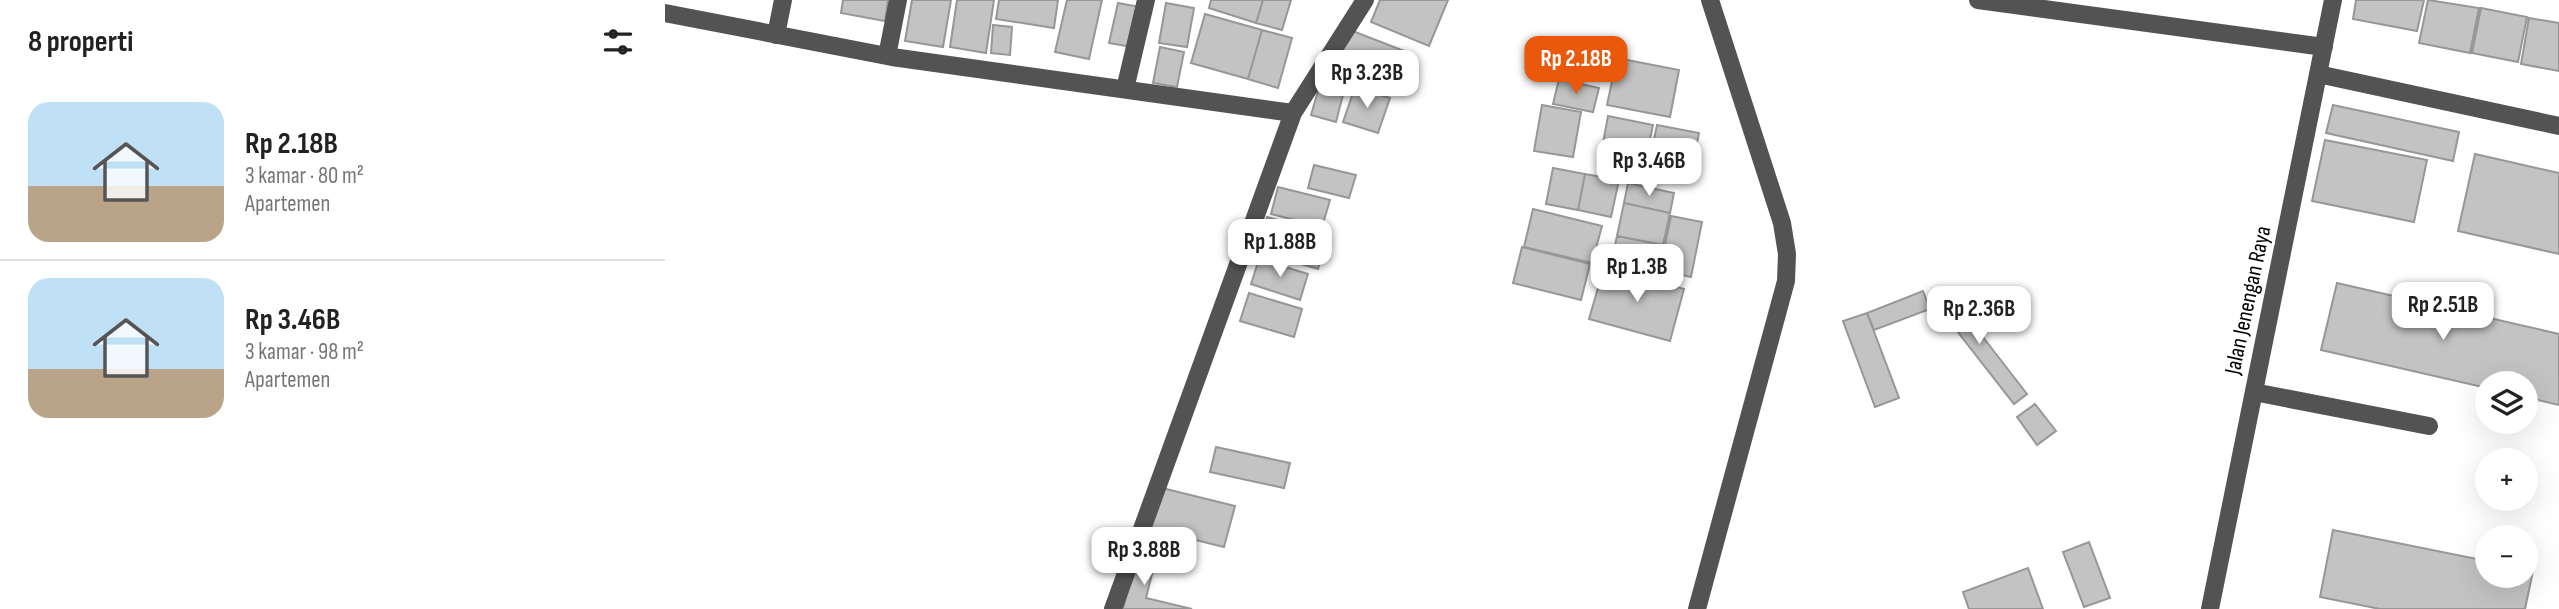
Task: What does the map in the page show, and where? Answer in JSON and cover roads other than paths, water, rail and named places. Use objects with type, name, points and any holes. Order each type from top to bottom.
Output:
[{"type":"street","points":[[776,35],[783,0]]},
{"type":"street","points":[[887,56],[898,0]]},
{"type":"street","points":[[1125,89],[1146,0]]},
{"type":"street","points":[[1113,609],[1293,113],[1365,0]]},
{"type":"street","points":[[1697,609],[1786,282],[1787,254],[1782,223],[1710,0]]},
{"type":"street","points":[[1978,0],[2324,47]]},
{"type":"street","name":"Jalan Jenengan Raya","points":[[2210,609],[2333,0]]},
{"type":"street","points":[[665,13],[887,56],[1293,113]]},
{"type":"street","points":[[2318,74],[2559,126]]},
{"type":"street","points":[[2254,392],[2429,426]]}]
